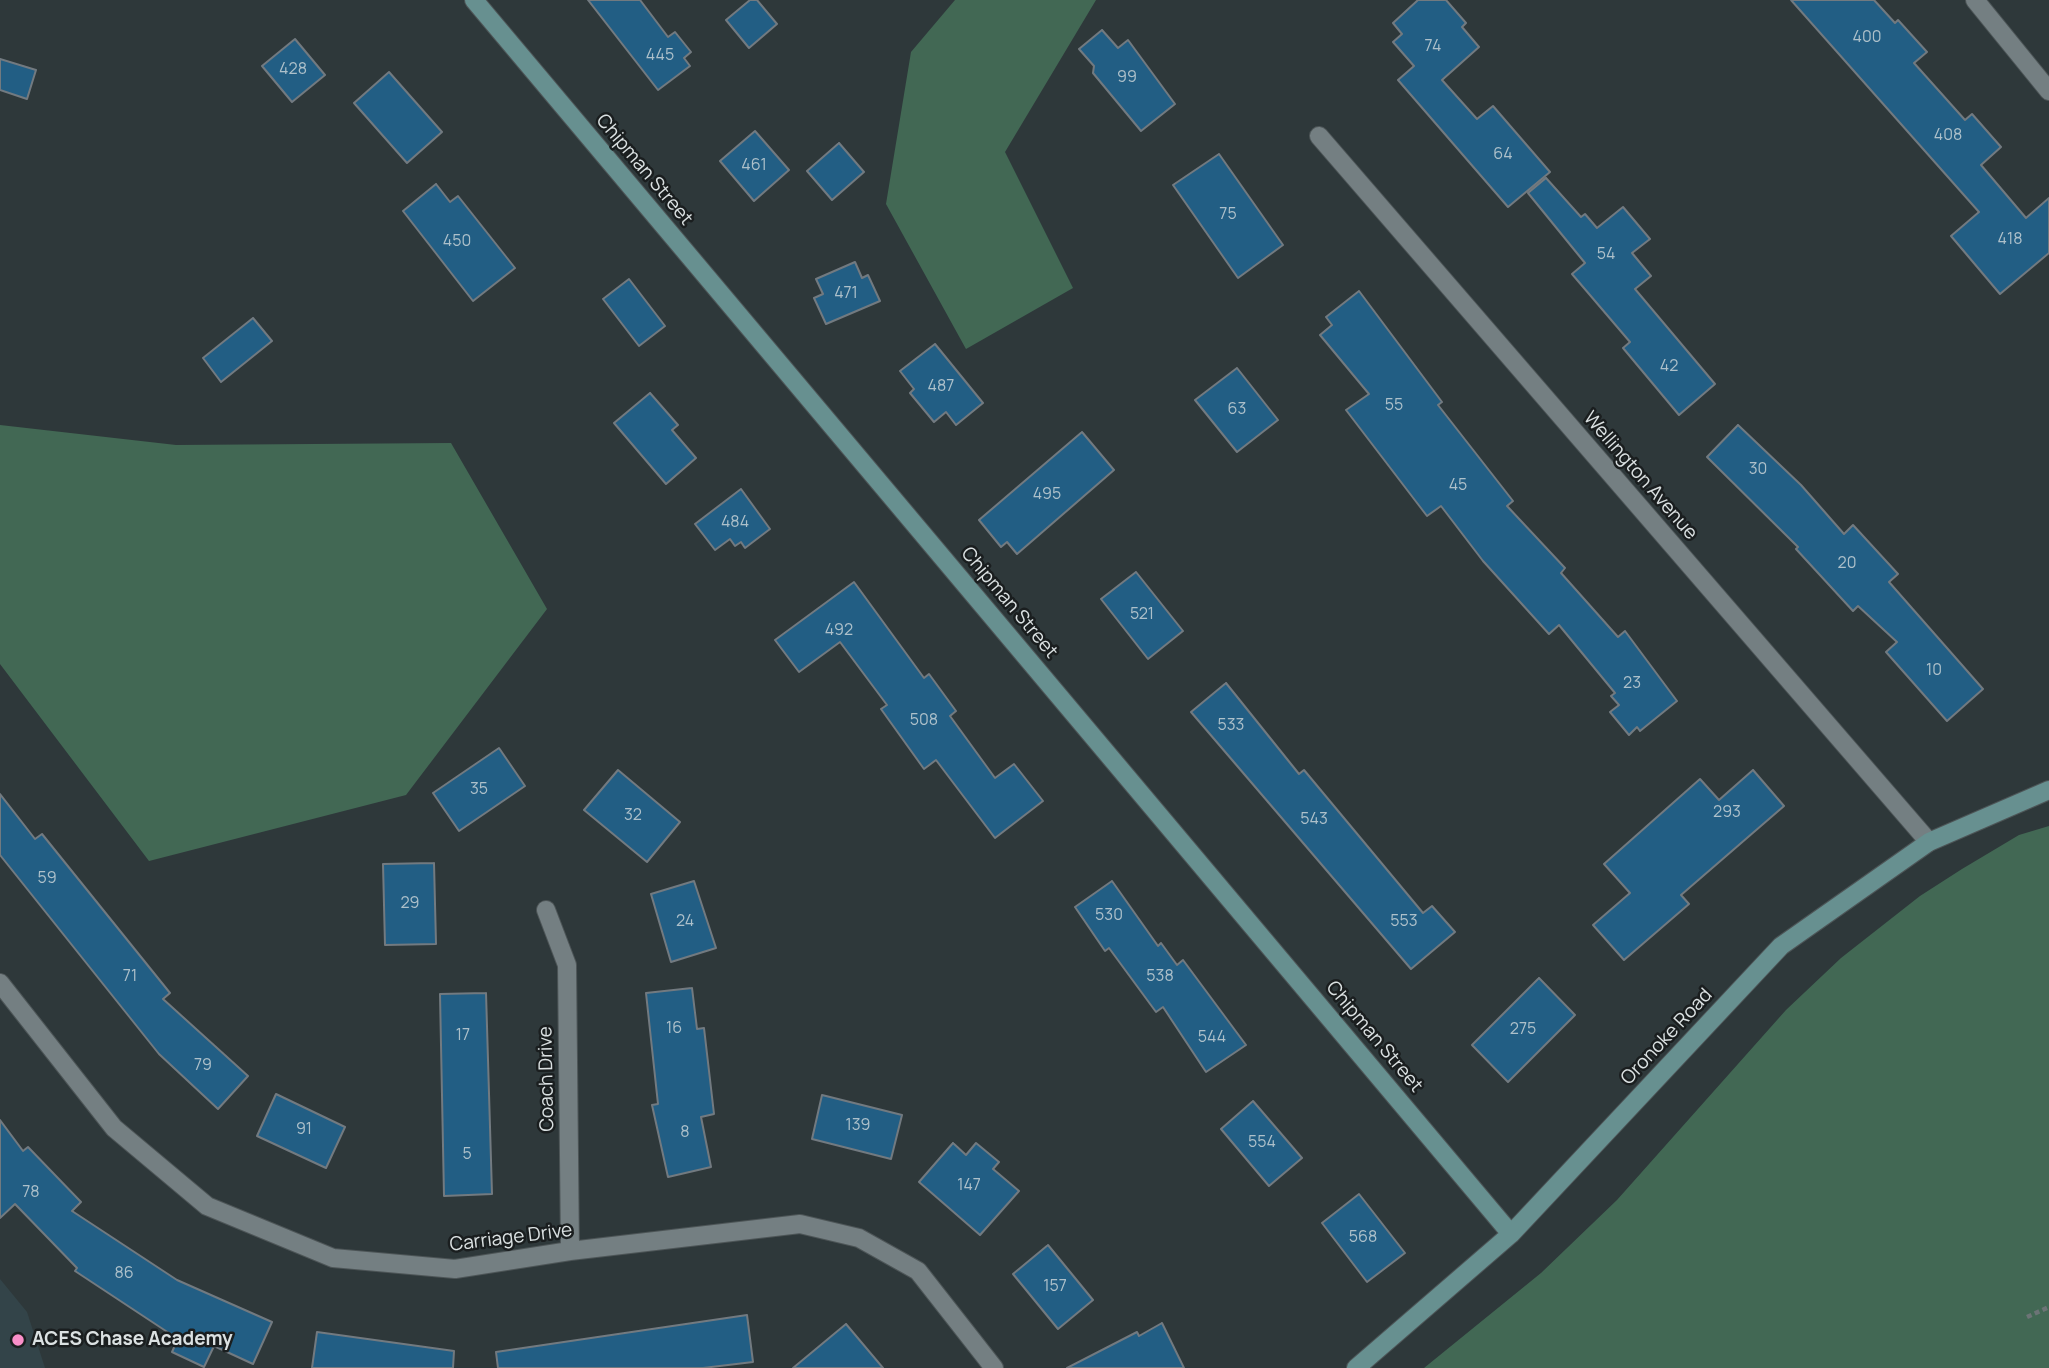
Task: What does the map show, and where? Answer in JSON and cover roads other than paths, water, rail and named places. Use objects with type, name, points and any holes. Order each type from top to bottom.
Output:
[{"type":"street","name":"Chipman Street","points":[[474,0],[1511,1234]]},
{"type":"street","points":[[1975,0],[2049,91]]},
{"type":"street","name":"Wellington Avenue","points":[[1319,136],[1929,842]]},
{"type":"street","name":"Oronoke Road","points":[[1356,1368],[1511,1234],[1781,946],[1929,842],[2049,789]]},
{"type":"street","name":"Coach Drive","points":[[546,910],[567,965],[570,1251]]},
{"type":"street","name":"Carriage Drive","points":[[0,983],[114,1128],[207,1206],[333,1258],[455,1269],[570,1251],[800,1224],[859,1238],[918,1271],[994,1368]]},
{"type":"place","name":"ACES Chase Academy","points":[[18,1340]]}]
